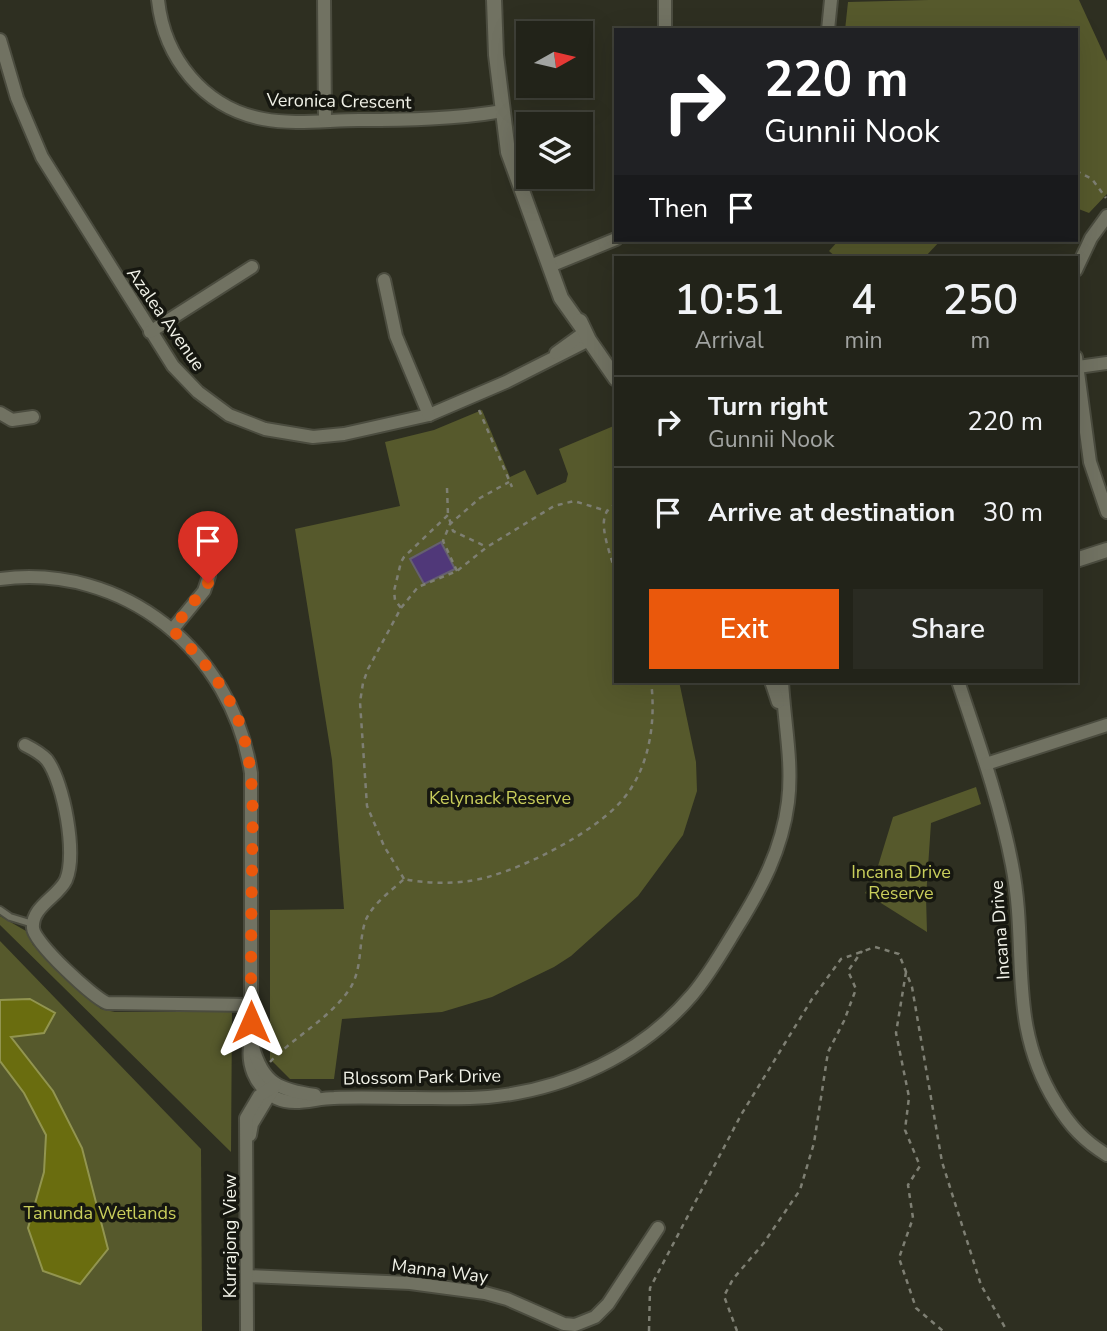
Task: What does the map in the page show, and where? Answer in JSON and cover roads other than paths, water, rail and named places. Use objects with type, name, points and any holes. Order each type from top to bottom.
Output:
[{"type":"street","name":"Veronica Crescent","points":[[158,0],[161,24],[172,51],[192,80],[234,110],[263,119],[325,121],[412,120],[503,110]]},
{"type":"street","points":[[324,0],[325,121]]},
{"type":"street","points":[[494,0],[503,110],[512,136],[517,174],[552,271],[568,293],[585,334],[614,376]]},
{"type":"street","points":[[665,0],[665,28]]},
{"type":"street","points":[[828,28],[831,0]]},
{"type":"street","name":"Azalea Avenue","points":[[0,40],[17,98],[42,157],[173,366],[198,392],[229,415],[265,429],[299,436],[329,436],[429,415],[506,382],[548,360],[568,342],[585,334]]},
{"type":"street","points":[[1078,266],[1091,238],[1107,216]]},
{"type":"street","points":[[552,271],[614,240]]},
{"type":"street","points":[[150,332],[252,267]]},
{"type":"street","points":[[384,280],[396,336],[429,415]]},
{"type":"street","points":[[1078,362],[1107,363]]},
{"type":"street","points":[[1078,370],[1090,462],[1107,512]]},
{"type":"street","points":[[0,413],[12,420],[33,417]]},
{"type":"street","points":[[1078,559],[1107,550]]},
{"type":"street","points":[[172,630],[204,591],[209,576]]},
{"type":"street","points":[[0,579],[44,577],[80,582],[130,601],[172,630],[202,660],[224,691],[238,720],[246,748],[251,789],[251,1068],[271,1090]]},
{"type":"street","name":"Blossom Park Drive","points":[[772,683],[784,722]]},
{"type":"street","name":"Blossom Park Drive","points":[[271,1090],[330,1098],[471,1098],[538,1088],[603,1065],[662,1024],[690,997],[715,964],[757,893],[775,855],[784,822],[789,787],[789,753],[782,683]]},
{"type":"street","name":"Incana Drive","points":[[959,683],[986,765],[1014,876],[1023,1016],[1034,1059],[1049,1091],[1070,1125],[1087,1143],[1107,1155]]},
{"type":"street","points":[[986,765],[1107,725]]},
{"type":"street","points":[[25,745],[41,754],[50,766],[65,806],[69,826],[67,877],[61,888],[36,914],[33,923],[33,930],[40,942],[104,1002],[125,1005],[251,1005]]},
{"type":"street","points":[[251,1040],[271,1090]]},
{"type":"street","name":"Kurrajong View","points":[[247,1331],[246,1118],[253,1103],[271,1090]]},
{"type":"street","name":"Manna Way","points":[[247,1276],[401,1282],[485,1293],[507,1299],[564,1324],[575,1325],[595,1317],[608,1304],[658,1227]]},
{"type":"lane","points":[[0,910],[10,917],[33,923]]},
{"type":"park label","name":"Kelynack Reserve","points":[[500,798]]},
{"type":"park label","name":"Incana Drive Reserve","points":[[901,882]]},
{"type":"park label","name":"Tanunda Wetlands","points":[[100,1213]]}]
